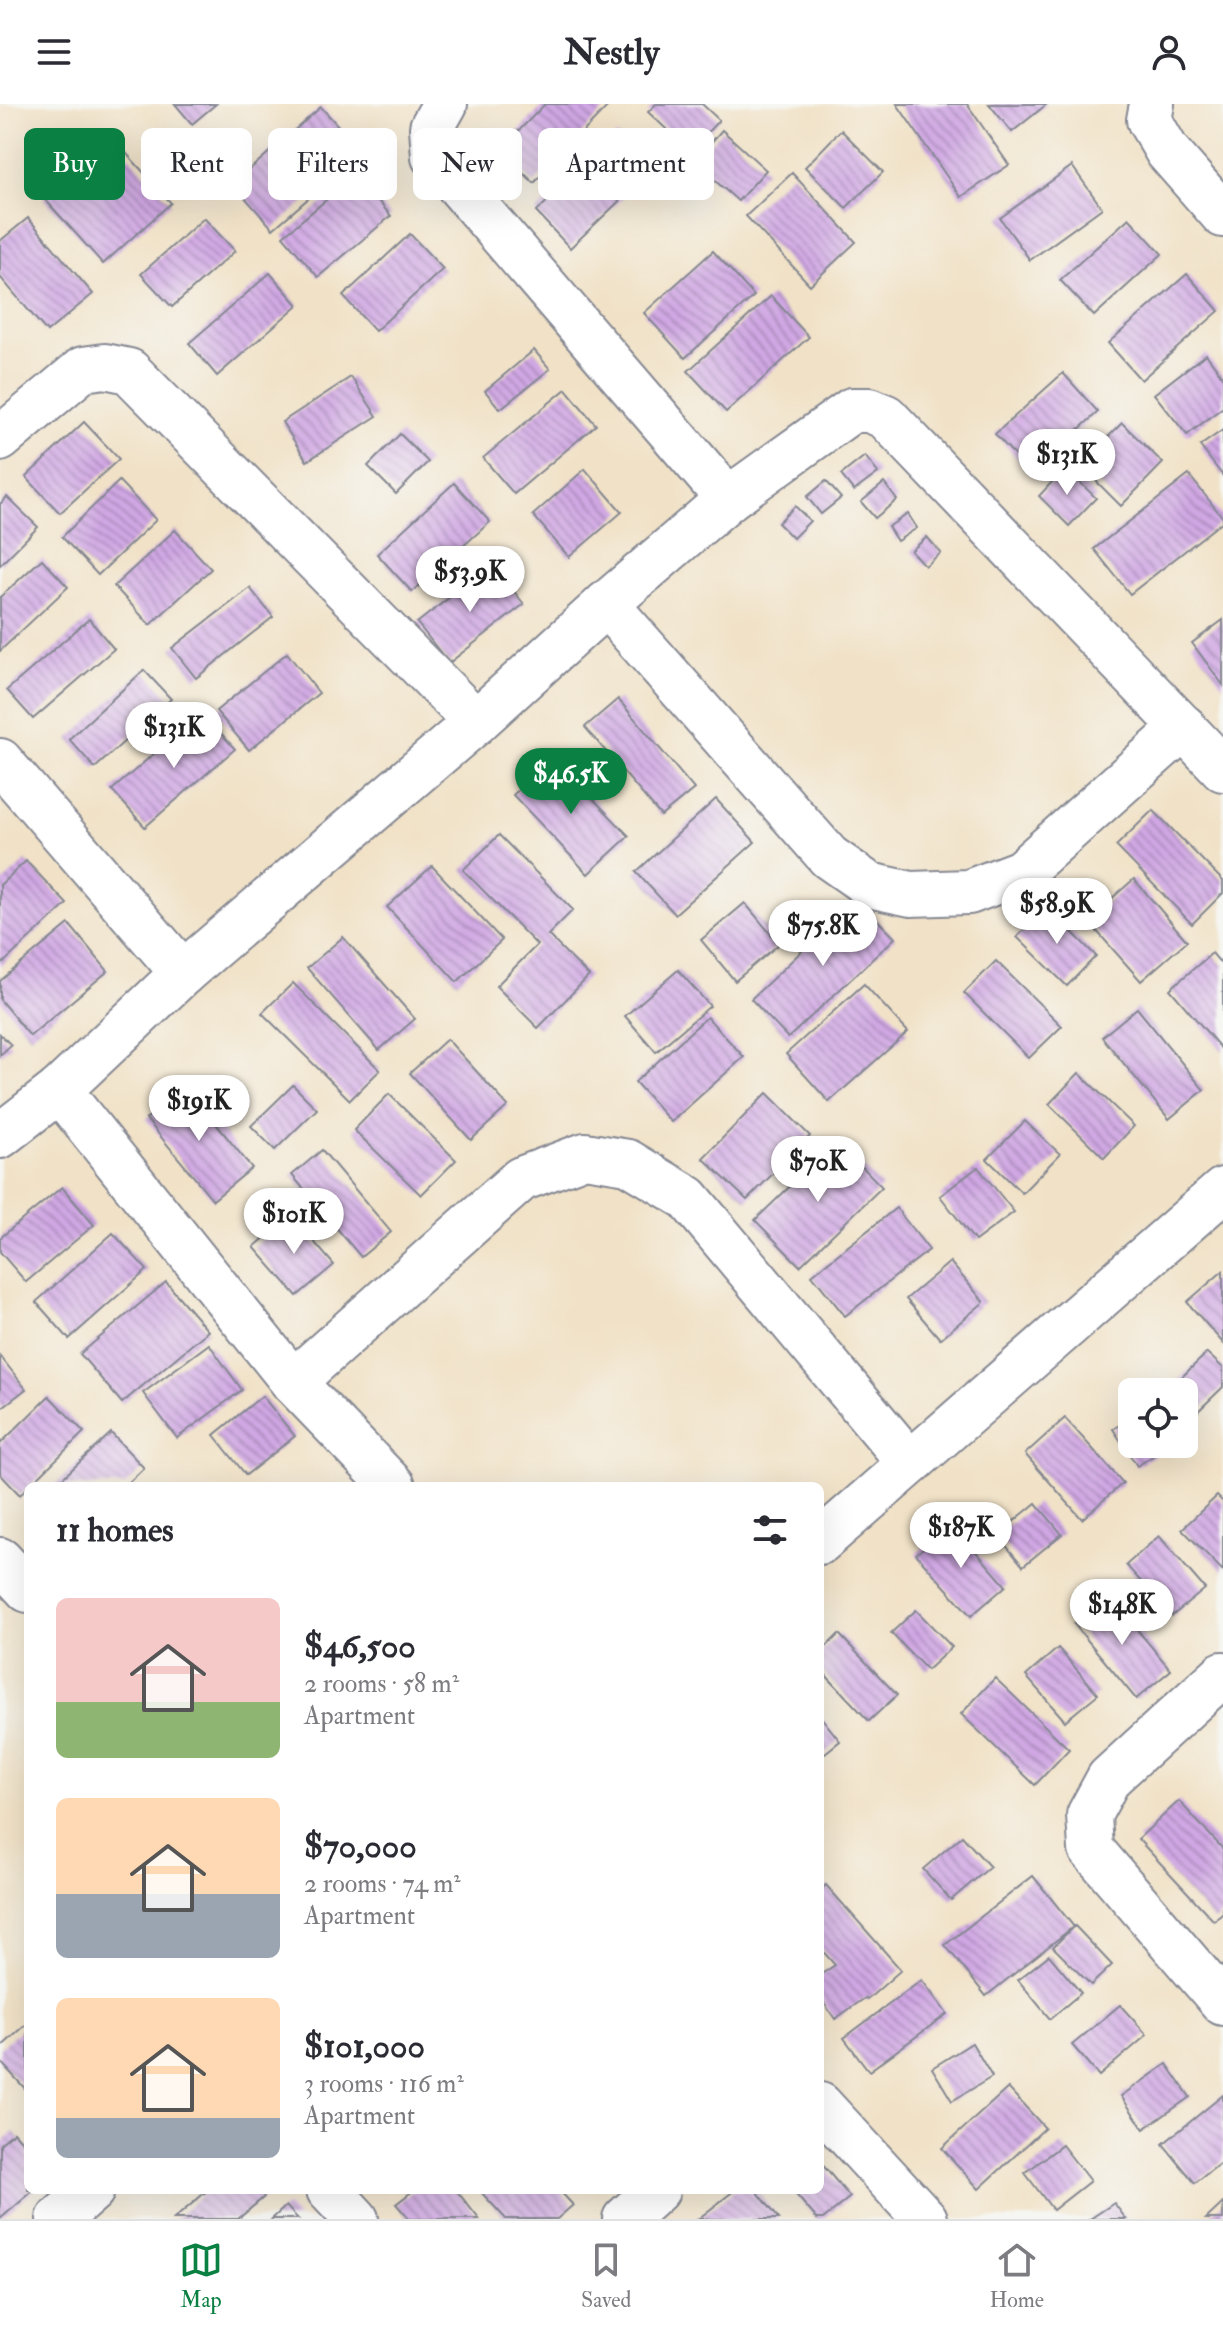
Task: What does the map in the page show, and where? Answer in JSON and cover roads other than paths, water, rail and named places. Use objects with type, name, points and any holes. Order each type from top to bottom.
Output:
[{"type":"street","points":[[445,104],[432,127],[434,157],[728,499]]},
{"type":"street","points":[[1152,104],[1149,120],[1167,151],[1223,215]]},
{"type":"street","points":[[0,439],[83,369],[105,366],[129,371],[476,722]]},
{"type":"street","points":[[0,1136],[59,1090],[183,973],[476,722],[728,499],[852,410],[870,410],[886,417],[1223,769]]},
{"type":"street","points":[[606,604],[829,857],[869,885],[911,894],[969,892],[1021,872],[1184,727]]},
{"type":"street","points":[[0,761],[183,973]]},
{"type":"street","points":[[59,1090],[293,1382],[389,1482]]},
{"type":"street","points":[[293,1382],[521,1179],[585,1155],[628,1162],[688,1198],[909,1462]]},
{"type":"street","points":[[824,1538],[909,1462],[1221,1197]]},
{"type":"street","points":[[0,1560],[24,1586]]},
{"type":"street","points":[[1223,1674],[1109,1778],[1089,1815],[1091,1849],[1223,2003]]},
{"type":"street","points":[[824,2109],[925,2219]]},
{"type":"street","points":[[59,2219],[87,2194]]},
{"type":"street","points":[[333,2194],[356,2219]]},
{"type":"street","points":[[625,2219],[653,2194]]}]
